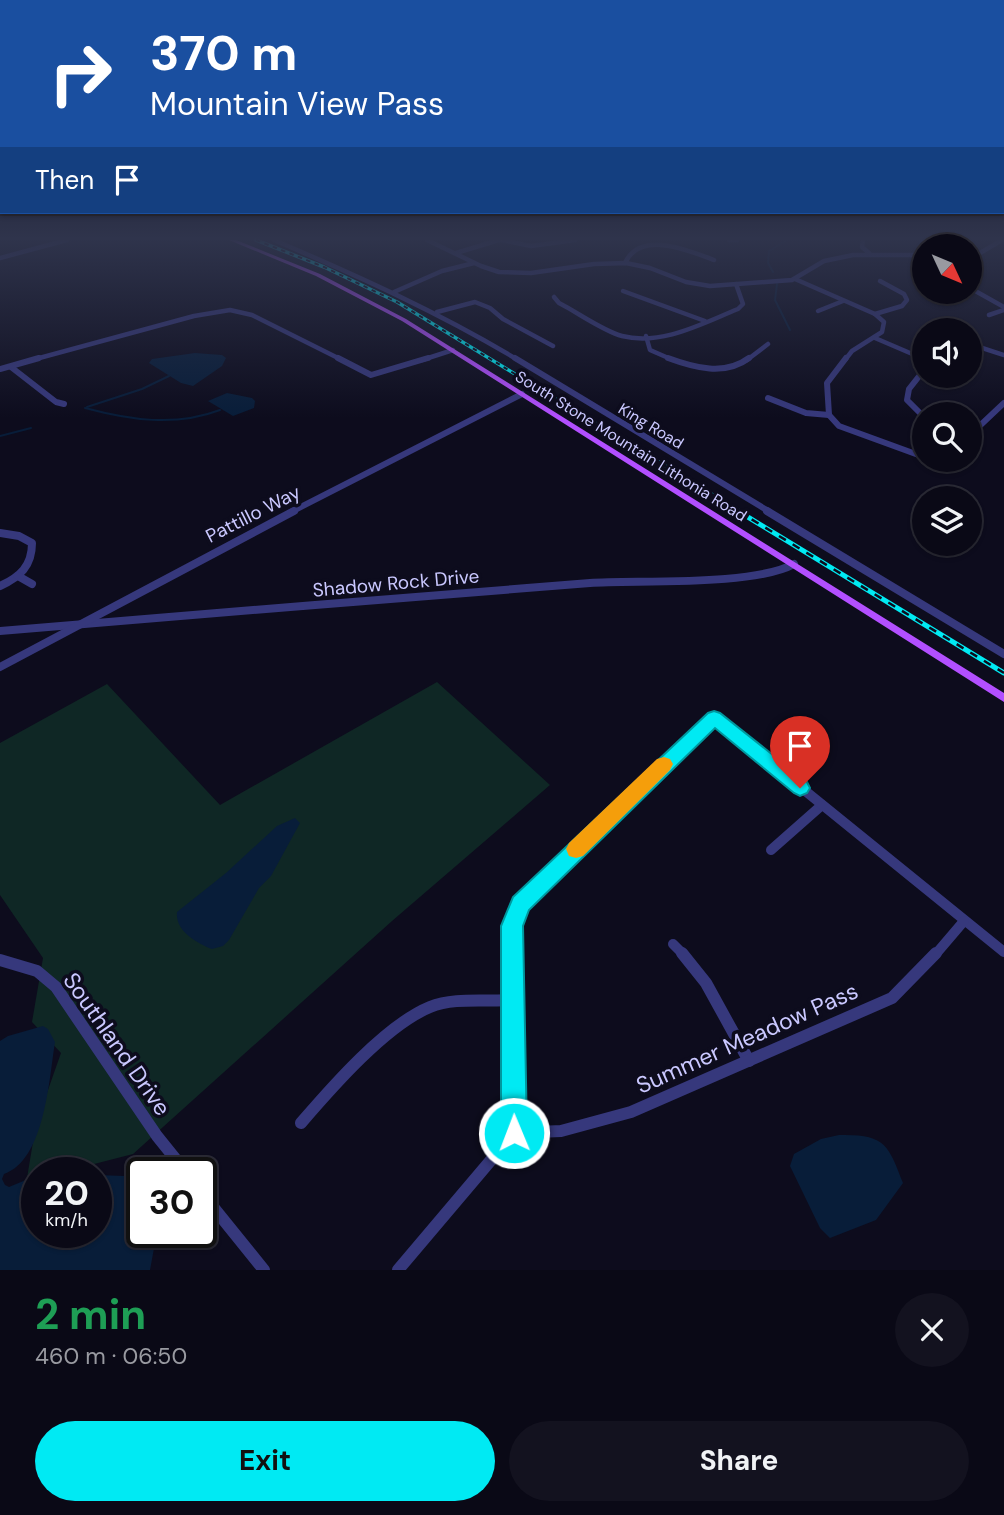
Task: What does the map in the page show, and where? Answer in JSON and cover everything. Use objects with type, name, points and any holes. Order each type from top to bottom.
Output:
[{"type":"main road","name":"South Stone Mountain Lithonia Road","points":[[366,299],[453,350],[1004,698]]},
{"type":"street","name":"King Road","points":[[410,299],[437,312],[1004,654]]},
{"type":"street","points":[[556,299],[622,336],[646,336],[673,335],[741,307],[741,299]]},
{"type":"street","points":[[646,299],[705,321]]},
{"type":"street","points":[[840,299],[875,314],[885,327],[875,338],[852,351],[827,383],[825,390],[829,415],[839,426],[912,453]]},
{"type":"street","points":[[875,314],[902,306],[907,299]]},
{"type":"street","points":[[988,299],[1004,309]]},
{"type":"street","points":[[437,312],[476,300],[553,345]]},
{"type":"street","points":[[818,312],[844,301]]},
{"type":"street","points":[[989,315],[1004,309]]},
{"type":"street","points":[[0,369],[194,316],[230,310],[252,315],[371,375],[378,376],[453,350]]},
{"type":"street","points":[[646,336],[646,345],[650,350],[693,367],[730,368],[741,364],[768,344]]},
{"type":"street","points":[[875,338],[912,354]]},
{"type":"street","points":[[982,348],[1004,355]]},
{"type":"street","points":[[11,367],[56,402],[64,404]]},
{"type":"street","points":[[912,385],[907,400],[912,405]]},
{"type":"street","name":"Pattillo Way","points":[[0,667],[229,544],[522,394]]},
{"type":"street","points":[[768,398],[806,413],[829,415]]},
{"type":"street","points":[[982,423],[1004,402]]},
{"type":"street","points":[[0,533],[19,536],[32,543],[30,561],[18,576],[0,586]]},
{"type":"street","name":"Shadow Rock Drive","points":[[0,631],[594,583],[736,577],[785,569],[793,564]]},
{"type":"street","points":[[18,576],[32,584]]},
{"type":"street","points":[[398,1270],[514,1133],[512,926],[520,904],[714,718],[1004,952]]},
{"type":"street","points":[[771,850],[822,805]]},
{"type":"street","name":"Summer Meadow Pass","points":[[514,1133],[561,1131],[605,1121],[892,998],[924,968],[964,921]]},
{"type":"street","points":[[673,944],[699,973],[749,1061]]},
{"type":"street","name":"Southland Drive","points":[[0,960],[37,971],[56,987],[174,1157]]},
{"type":"street","points":[[301,1123],[383,1041],[419,1013],[431,1006],[511,1000]]},
{"type":"street","points":[[217,1212],[264,1270]]},
{"type":"green space","points":[[437,682],[550,785],[392,921],[133,1154],[112,1159],[112,1157],[30,1157],[36,1124],[61,1053],[32,1022],[43,958],[0,895],[0,743],[107,684],[220,805]]},
{"type":"water","points":[[195,353],[222,355],[226,358],[222,366],[193,386],[181,383],[149,363],[152,359]]},
{"type":"water","points":[[227,393],[252,398],[255,401],[254,408],[233,416],[208,401]]},
{"type":"water","points":[[295,818],[300,823],[271,876],[259,888],[229,940],[223,946],[212,949],[188,935],[177,919],[177,912],[226,873],[277,826]]},
{"type":"water","points":[[43,1026],[48,1029],[55,1042],[43,1117],[37,1136],[28,1153],[21,1157],[18,1166],[4,1174],[2,1179],[9,1187],[21,1182],[21,1248],[112,1248],[112,1176],[125,1176],[126,1248],[154,1248],[150,1270],[0,1270],[0,1041]]},
{"type":"water","points":[[839,1135],[876,1139],[883,1144],[903,1183],[876,1220],[830,1238],[820,1228],[790,1166],[794,1154],[821,1139]]},
{"type":"waterway","points":[[775,299],[790,330]]},
{"type":"waterway","points":[[87,407],[142,389],[169,376]]},
{"type":"waterway","points":[[85,408],[152,420],[186,419],[220,410]]},
{"type":"waterway","points":[[0,436],[31,428]]},
{"type":"railway","points":[[391,299],[741,512]]},
{"type":"railway","points":[[738,511],[1004,673]]},
{"type":"slow traffic","points":[[576,849],[664,764]]},
{"type":"route","points":[[514,1133],[512,926],[520,904],[714,718],[800,788]]}]
